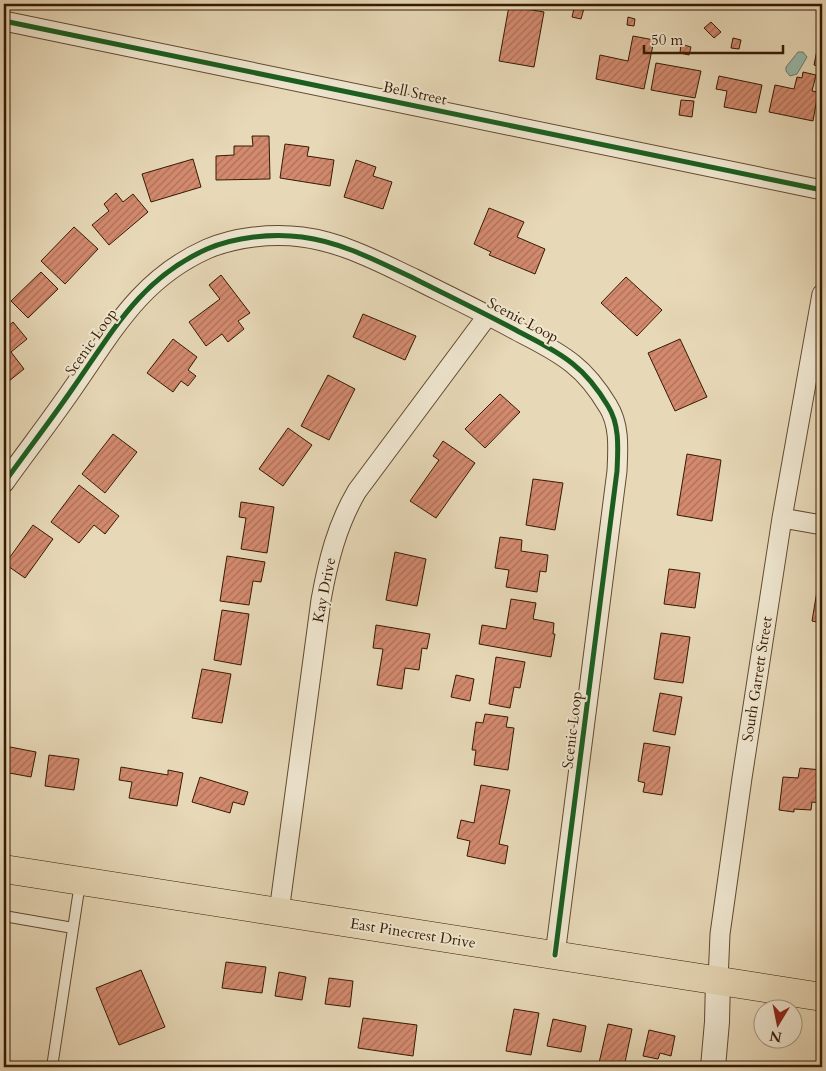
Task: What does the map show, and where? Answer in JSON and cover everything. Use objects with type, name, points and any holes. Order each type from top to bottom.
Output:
[{"type":"main road","name":"East Pinecrest Drive","points":[[4,868],[822,997]]},
{"type":"street","name":"Bell Street","points":[[4,20],[822,190]]},
{"type":"street","name":"Scenic Loop","points":[[4,483],[140,296],[179,263],[210,248],[228,243],[266,236],[303,237],[324,242],[378,261],[488,315],[557,353],[573,364],[586,377],[609,407],[618,433],[618,451],[616,480],[554,955]]},
{"type":"street","name":"South Garrett Street","points":[[714,1067],[720,934],[782,518],[822,294]]},
{"type":"street","name":"Kay Drive","points":[[279,912],[320,600],[328,562],[339,527],[357,491],[488,315]]},
{"type":"street","points":[[782,518],[822,525]]},
{"type":"lane","points":[[52,1067],[81,881]]},
{"type":"lane","points":[[4,916],[73,928]]},
{"type":"shaded area","points":[[798,52],[803,52],[807,57],[797,74],[790,76],[786,71],[786,67]]},
{"type":"building","points":[[575,4],[585,5],[581,19],[572,17]]},
{"type":"building","points":[[509,6],[544,12],[534,67],[499,61]]},
{"type":"building","points":[[628,17],[635,19],[634,26],[627,25]]},
{"type":"building","points":[[711,22],[721,32],[714,38],[704,28]]},
{"type":"building","points":[[633,36],[654,40],[644,89],[596,79],[600,55],[628,61]]},
{"type":"building","points":[[733,38],[741,40],[739,49],[731,48]]},
{"type":"building","points":[[681,44],[691,47],[689,55],[680,53]]},
{"type":"building","points":[[817,50],[822,51],[822,67],[814,65]]},
{"type":"building","points":[[656,63],[701,71],[695,98],[651,90]]},
{"type":"building","points":[[803,72],[816,75],[812,91],[818,92],[813,121],[769,112],[775,85],[794,89],[797,77],[802,78]]},
{"type":"building","points":[[719,76],[762,85],[756,113],[724,107],[727,91],[716,89]]},
{"type":"building","points":[[681,100],[694,101],[692,117],[679,115]]},
{"type":"building","points":[[252,136],[269,136],[270,179],[216,180],[216,156],[234,155],[234,146],[253,146]]},
{"type":"building","points":[[285,144],[309,147],[307,156],[334,160],[330,186],[280,178]]},
{"type":"building","points":[[193,159],[201,187],[151,202],[142,174]]},
{"type":"building","points":[[356,160],[376,167],[373,176],[392,182],[383,209],[344,197]]},
{"type":"building","points":[[116,193],[123,202],[133,194],[148,212],[109,245],[92,225],[109,211],[104,204]]},
{"type":"building","points":[[489,208],[524,222],[517,237],[545,249],[535,274],[489,255],[491,252],[474,244]]},
{"type":"building","points":[[74,227],[98,249],[65,284],[41,261]]},
{"type":"building","points":[[41,272],[58,289],[28,318],[11,301]]},
{"type":"building","points":[[221,275],[250,313],[238,321],[244,329],[228,342],[222,334],[206,346],[189,322],[220,299],[209,285]]},
{"type":"building","points":[[626,277],[662,310],[637,336],[601,303]]},
{"type":"building","points":[[363,314],[416,336],[405,360],[353,337]]},
{"type":"building","points":[[13,322],[27,339],[11,352],[24,369],[4,385],[4,330]]},
{"type":"building","points":[[173,339],[197,357],[188,370],[196,376],[188,386],[181,381],[173,392],[147,373]]},
{"type":"building","points":[[680,339],[707,397],[675,411],[648,353]]},
{"type":"building","points":[[328,375],[355,389],[329,440],[301,426]]},
{"type":"building","points":[[500,394],[520,412],[485,448],[465,429]]},
{"type":"building","points":[[288,428],[312,445],[283,486],[259,469]]},
{"type":"building","points":[[113,434],[137,452],[105,493],[82,474]]},
{"type":"building","points":[[443,441],[475,463],[436,518],[410,501],[439,460],[433,456]]},
{"type":"building","points":[[687,454],[721,460],[712,521],[677,515]]},
{"type":"building","points":[[533,479],[563,483],[555,530],[526,525]]},
{"type":"building","points":[[79,485],[119,516],[105,534],[94,525],[79,543],[51,522]]},
{"type":"building","points":[[241,502],[274,507],[267,553],[241,549],[246,518],[239,517]]},
{"type":"building","points":[[33,525],[53,539],[25,578],[5,564]]},
{"type":"building","points":[[500,537],[522,540],[521,551],[548,555],[546,572],[540,571],[537,592],[506,587],[509,570],[495,568]]},
{"type":"building","points":[[395,552],[426,559],[417,606],[386,600]]},
{"type":"building","points":[[227,556],[265,562],[261,582],[253,581],[249,605],[220,601]]},
{"type":"building","points":[[669,569],[700,573],[695,608],[664,604]]},
{"type":"building","points":[[819,579],[822,579],[822,623],[812,621]]},
{"type":"building","points":[[511,599],[536,603],[533,619],[554,623],[553,634],[555,634],[551,657],[479,644],[482,625],[506,629]]},
{"type":"building","points":[[222,610],[249,614],[241,665],[214,660]]},
{"type":"building","points":[[376,625],[430,634],[427,649],[422,648],[419,670],[405,668],[402,689],[377,685],[383,649],[373,648]]},
{"type":"building","points":[[661,633],[690,637],[683,683],[654,679]]},
{"type":"building","points":[[496,657],[525,662],[520,688],[514,687],[510,708],[489,704]]},
{"type":"building","points":[[202,669],[231,674],[222,723],[192,718]]},
{"type":"building","points":[[456,675],[474,679],[470,701],[451,697]]},
{"type":"building","points":[[660,693],[682,697],[675,735],[653,731]]},
{"type":"building","points":[[485,714],[508,717],[506,727],[514,728],[508,770],[474,765],[476,750],[472,750],[476,722],[483,723]]},
{"type":"building","points":[[4,734],[7,735],[5,746],[36,752],[31,777],[4,772]]},
{"type":"building","points":[[644,743],[670,747],[662,795],[643,792],[645,783],[638,781]]},
{"type":"building","points":[[49,755],[79,759],[74,790],[45,786]]},
{"type":"building","points":[[121,767],[168,775],[168,770],[183,773],[177,806],[129,798],[132,782],[119,780]]},
{"type":"building","points":[[800,768],[822,770],[822,803],[812,802],[811,810],[794,809],[794,812],[779,810],[783,777],[798,778]]},
{"type":"building","points":[[200,777],[248,792],[244,805],[233,802],[230,813],[192,802]]},
{"type":"building","points":[[481,785],[510,790],[499,844],[508,846],[505,864],[467,856],[470,841],[457,838],[461,820],[474,823]]},
{"type":"building","points":[[226,962],[266,967],[262,993],[222,988]]},
{"type":"building","points":[[141,970],[165,1027],[119,1045],[96,988]]},
{"type":"building","points":[[279,972],[306,977],[302,1000],[275,996]]},
{"type":"building","points":[[329,978],[353,981],[350,1007],[325,1004]]},
{"type":"building","points":[[514,1009],[539,1013],[531,1055],[506,1051]]},
{"type":"building","points":[[363,1018],[417,1025],[413,1056],[358,1048]]},
{"type":"building","points":[[553,1019],[586,1026],[581,1052],[547,1046]]},
{"type":"building","points":[[608,1024],[632,1029],[624,1067],[599,1063]]},
{"type":"building","points":[[649,1030],[675,1036],[671,1056],[660,1053],[658,1059],[643,1056]]},
{"type":"cycle path","points":[[4,21],[822,190]]},
{"type":"cycle path","points":[[4,483],[65,400],[115,327],[146,291],[163,275],[184,261],[207,249],[241,239],[278,235],[302,237],[331,243],[360,253],[500,322],[551,349],[578,368],[597,389],[612,413],[615,421],[618,446],[617,471],[555,955]]}]
